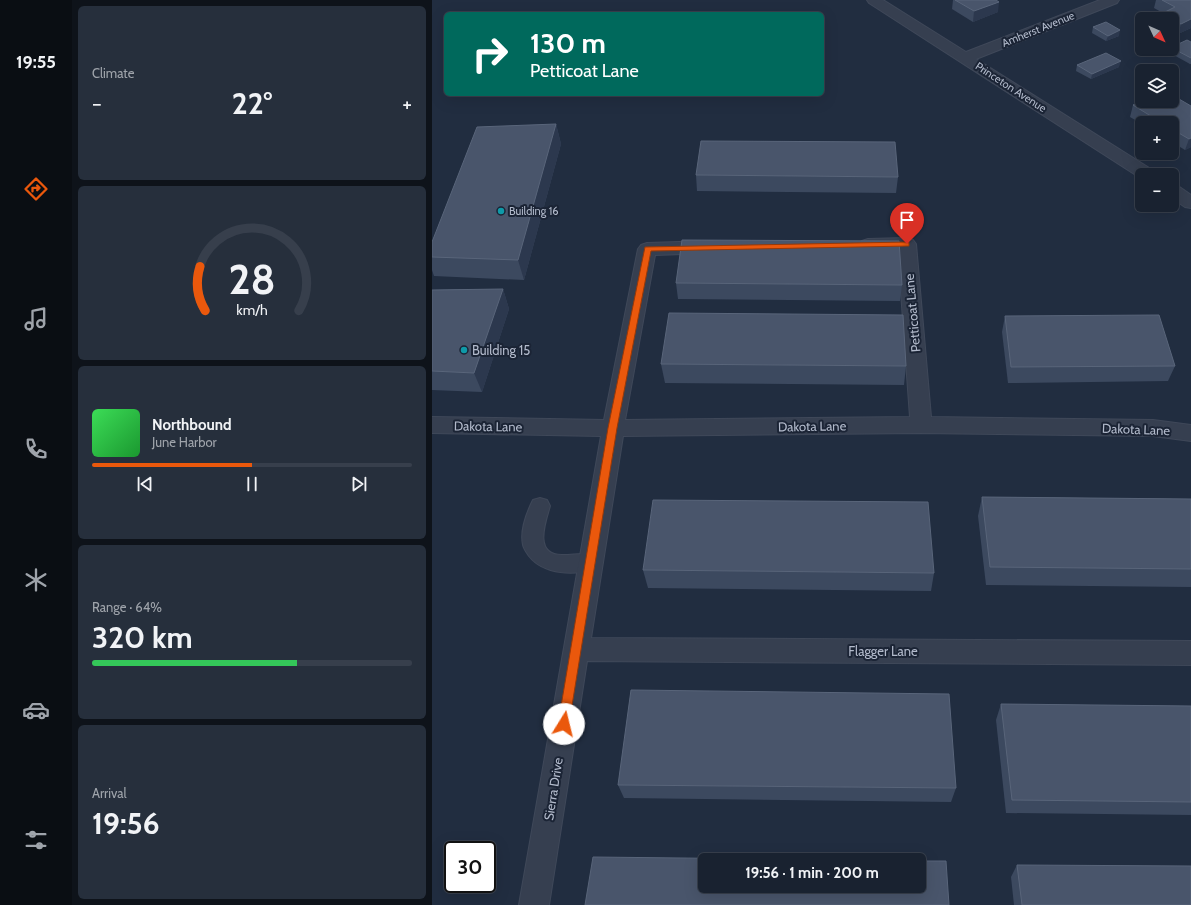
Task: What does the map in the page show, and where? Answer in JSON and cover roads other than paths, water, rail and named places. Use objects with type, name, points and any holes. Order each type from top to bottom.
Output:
[{"type":"street","name":"Princeton Avenue","points":[[874,0],[1137,168]]},
{"type":"street","name":"Amherst Avenue","points":[[965,58],[1112,0]]},
{"type":"street","points":[[1179,195],[1191,203]]},
{"type":"street","name":"Petticoat Lane","points":[[852,245],[907,244],[921,425]]},
{"type":"street","name":"Sierra Drive","points":[[534,905],[613,428],[647,248],[726,247]]},
{"type":"street","name":"Dakota Lane","points":[[432,425],[613,428],[921,425],[1153,428],[1191,433]]},
{"type":"street","name":"Flagger Lane","points":[[576,648],[1191,653]]},
{"type":"lane","points":[[540,506],[533,529],[533,545],[543,558],[561,564],[590,562]]},
{"type":"place","name":"Building 16","points":[[501,211]]},
{"type":"place","name":"Building 15","points":[[464,350]]}]
